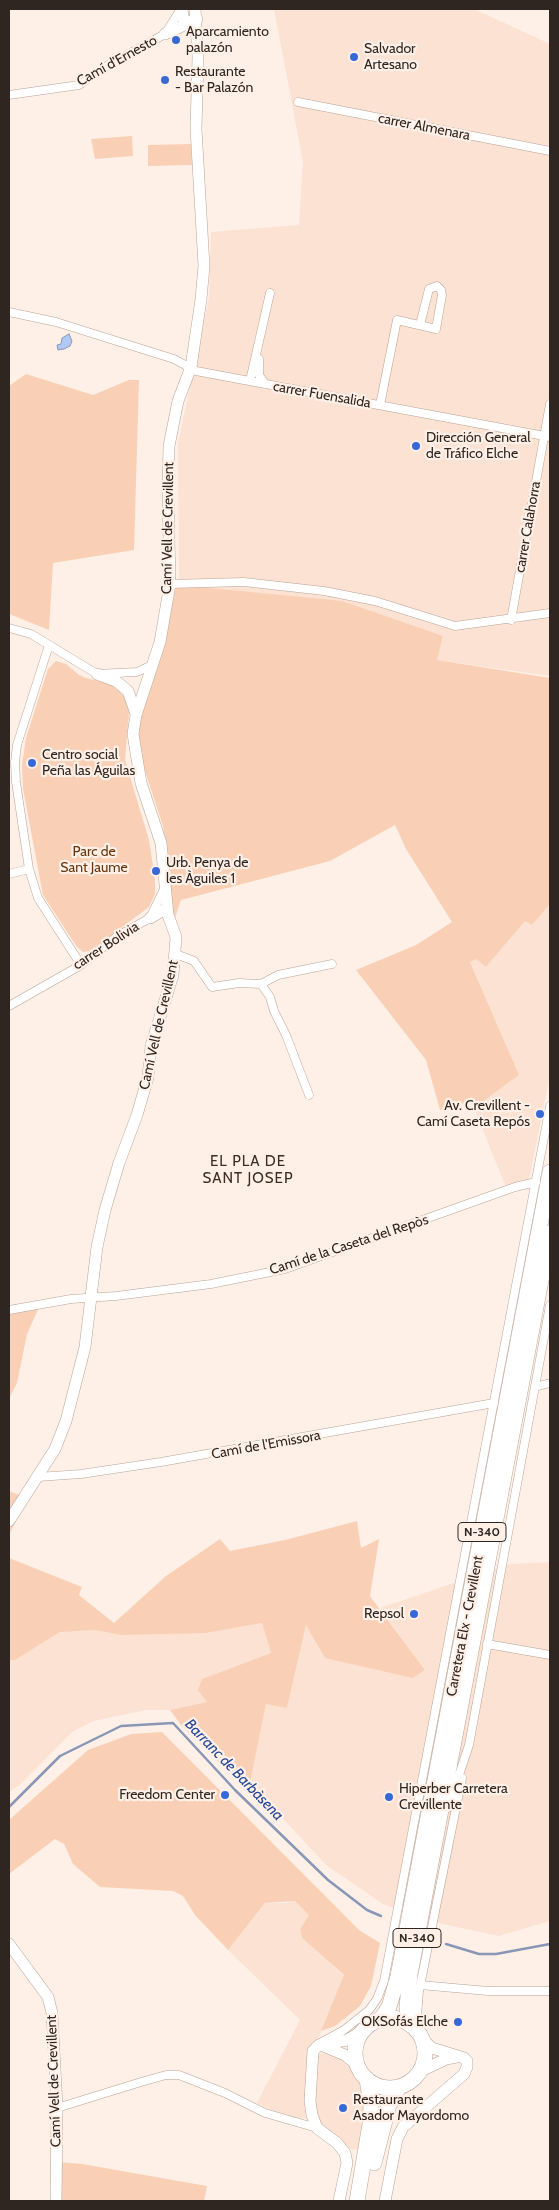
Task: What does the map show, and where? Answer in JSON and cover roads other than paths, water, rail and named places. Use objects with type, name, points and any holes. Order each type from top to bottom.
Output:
[{"type":"highway","name":"Carretera Elx - Crevillent","points":[[381,2019],[389,2007],[394,1993],[414,1893],[550,1172]]},
{"type":"highway","name":"Carretera Elx - Crevillent","points":[[416,2031],[407,2008],[407,1993],[550,1233]]},
{"type":"highway","points":[[381,2019],[393,2018],[416,2031]]},
{"type":"highway","name":"N-340","points":[[361,2032],[370,2024],[381,2019]]},
{"type":"highway","name":"N-340","points":[[416,2031],[425,2056],[419,2072]]},
{"type":"highway","points":[[361,2032],[356,2048],[357,2065],[373,2084],[384,2088],[399,2087],[419,2072]]},
{"type":"highway","points":[[357,2201],[372,2105],[367,2079]]},
{"type":"highway","points":[[367,2201],[383,2122],[389,2105],[399,2087]]},
{"type":"street","points":[[181,9],[182,18],[194,17]]},
{"type":"street","points":[[165,34],[181,9]]},
{"type":"street","points":[[165,34],[194,17]]},
{"type":"street","name":"Camí Vell de Crevillent","points":[[9,1521],[55,1449],[66,1421],[85,1347],[105,1210],[148,1077],[151,1046],[173,975],[176,954],[176,937],[167,908],[164,889],[165,874],[161,843],[141,783],[133,734],[136,715],[160,642],[170,584],[169,446],[178,401],[191,367],[204,266],[196,129],[198,57],[194,17]]},
{"type":"street","name":"Camí d'Ernesto","points":[[9,95],[79,85],[165,34]]},
{"type":"street","name":"carrer Almenara","points":[[298,102],[550,151]]},
{"type":"street","name":"carrer Fuensalida","points":[[380,405],[396,320],[420,325],[436,328],[442,295],[441,290],[437,286],[429,289],[420,325]]},
{"type":"street","name":"carrer Fuensalida","points":[[250,381],[259,350],[270,293]]},
{"type":"street","name":"carrer Fuensalida","points":[[9,312],[56,322],[174,359],[196,371],[547,436]]},
{"type":"street","name":"carrer Fuensalida","points":[[259,350],[259,375],[265,384]]},
{"type":"street","name":"carrer Calahorra","points":[[511,620],[547,436],[550,404]]},
{"type":"street","points":[[170,584],[244,582],[324,591],[375,601],[455,626],[550,614]]},
{"type":"street","points":[[9,628],[31,634],[97,674],[116,681],[128,690],[136,715]]},
{"type":"street","points":[[49,645],[21,729],[15,762],[16,782],[29,869],[38,898],[81,966]]},
{"type":"street","points":[[97,674],[137,672],[154,664]]},
{"type":"street","points":[[128,690],[146,687],[140,677],[130,673]]},
{"type":"street","points":[[9,874],[29,869]]},
{"type":"street","name":"carrer Bolivia","points":[[9,1006],[81,966],[116,937],[150,918],[164,889]]},
{"type":"street","points":[[150,918],[167,908]]},
{"type":"street","points":[[176,954],[194,961],[212,987],[239,983],[261,984],[278,976],[332,964]]},
{"type":"street","points":[[261,984],[270,997],[309,1095]]},
{"type":"street","points":[[317,2128],[310,2101],[314,2051],[322,2040],[358,2020],[369,2010],[377,2000],[384,1981],[550,1106]]},
{"type":"street","name":"Camí de la Caseta del Repòs","points":[[9,1310],[71,1299],[211,1284],[285,1269],[515,1187],[536,1182]]},
{"type":"street","points":[[385,2201],[397,2139],[403,2127],[464,2074],[467,2067],[467,2061],[459,2056],[432,2048],[416,2031],[420,1985],[469,1745],[550,1305]]},
{"type":"street","points":[[535,1387],[550,1383]]},
{"type":"street","name":"Camí de l'Emissora","points":[[38,1477],[81,1474],[159,1463],[494,1403]]},
{"type":"street","points":[[487,1644],[550,1655]]},
{"type":"street","points":[[434,1851],[469,1745]]},
{"type":"street","points":[[414,1893],[419,1796]]},
{"type":"street","name":"Camí Vell de Crevillent","points":[[9,1944],[48,1997],[52,2014],[56,2051],[56,2201]]},
{"type":"street","points":[[420,1985],[488,1991],[550,1991]]},
{"type":"street","points":[[318,2044],[347,2040],[361,2032]]},
{"type":"street","points":[[318,2044],[340,2052],[357,2065]]},
{"type":"street","points":[[419,2072],[446,2059],[459,2056]]},
{"type":"street","points":[[57,2108],[166,2075],[179,2075],[225,2093],[265,2113],[317,2128],[338,2143],[345,2153],[347,2163],[339,2201]]},
{"type":"water","points":[[69,334],[72,341],[70,346],[58,350],[57,345],[61,344],[62,338]]},
{"type":"waterway","name":"Barranc de Barbàsena","points":[[9,1807],[60,1756],[121,1726],[173,1723],[235,1790],[328,1880],[367,1910],[381,1916]]},
{"type":"waterway","name":"Barranc de Barbàsena","points":[[446,1944],[479,1954],[496,1954],[550,1944]]},
{"type":"place","name":"Aparcamiento palazón","points":[[176,40]]},
{"type":"place","name":"Salvador Artesano","points":[[354,57]]},
{"type":"place","name":"Restaurante - Bar Palazón","points":[[165,80]]},
{"type":"place","name":"Dirección General de Tráfico Elche","points":[[416,446]]},
{"type":"place","name":"Centro social Peña las Águilas","points":[[32,763]]},
{"type":"place","name":"Urb. Penya de les Àguiles 1","points":[[156,871]]},
{"type":"place","name":"Av. Crevillent - Camí Caseta Repós","points":[[540,1114]]},
{"type":"place","name":"Repsol","points":[[414,1614]]},
{"type":"place","name":"Freedom Center","points":[[225,1795]]},
{"type":"place","name":"Hiperber Carretera Crevillente","points":[[389,1797]]},
{"type":"place","name":"OKSofás Elche","points":[[458,2022]]},
{"type":"place","name":"Restaurante Asador Mayordomo","points":[[343,2108]]},
{"type":"district","name":"EL PLA DE SANT JOSEP","points":[[248,1170]]},
{"type":"park label","name":"Parc de Sant Jaume","points":[[94,860]]}]
